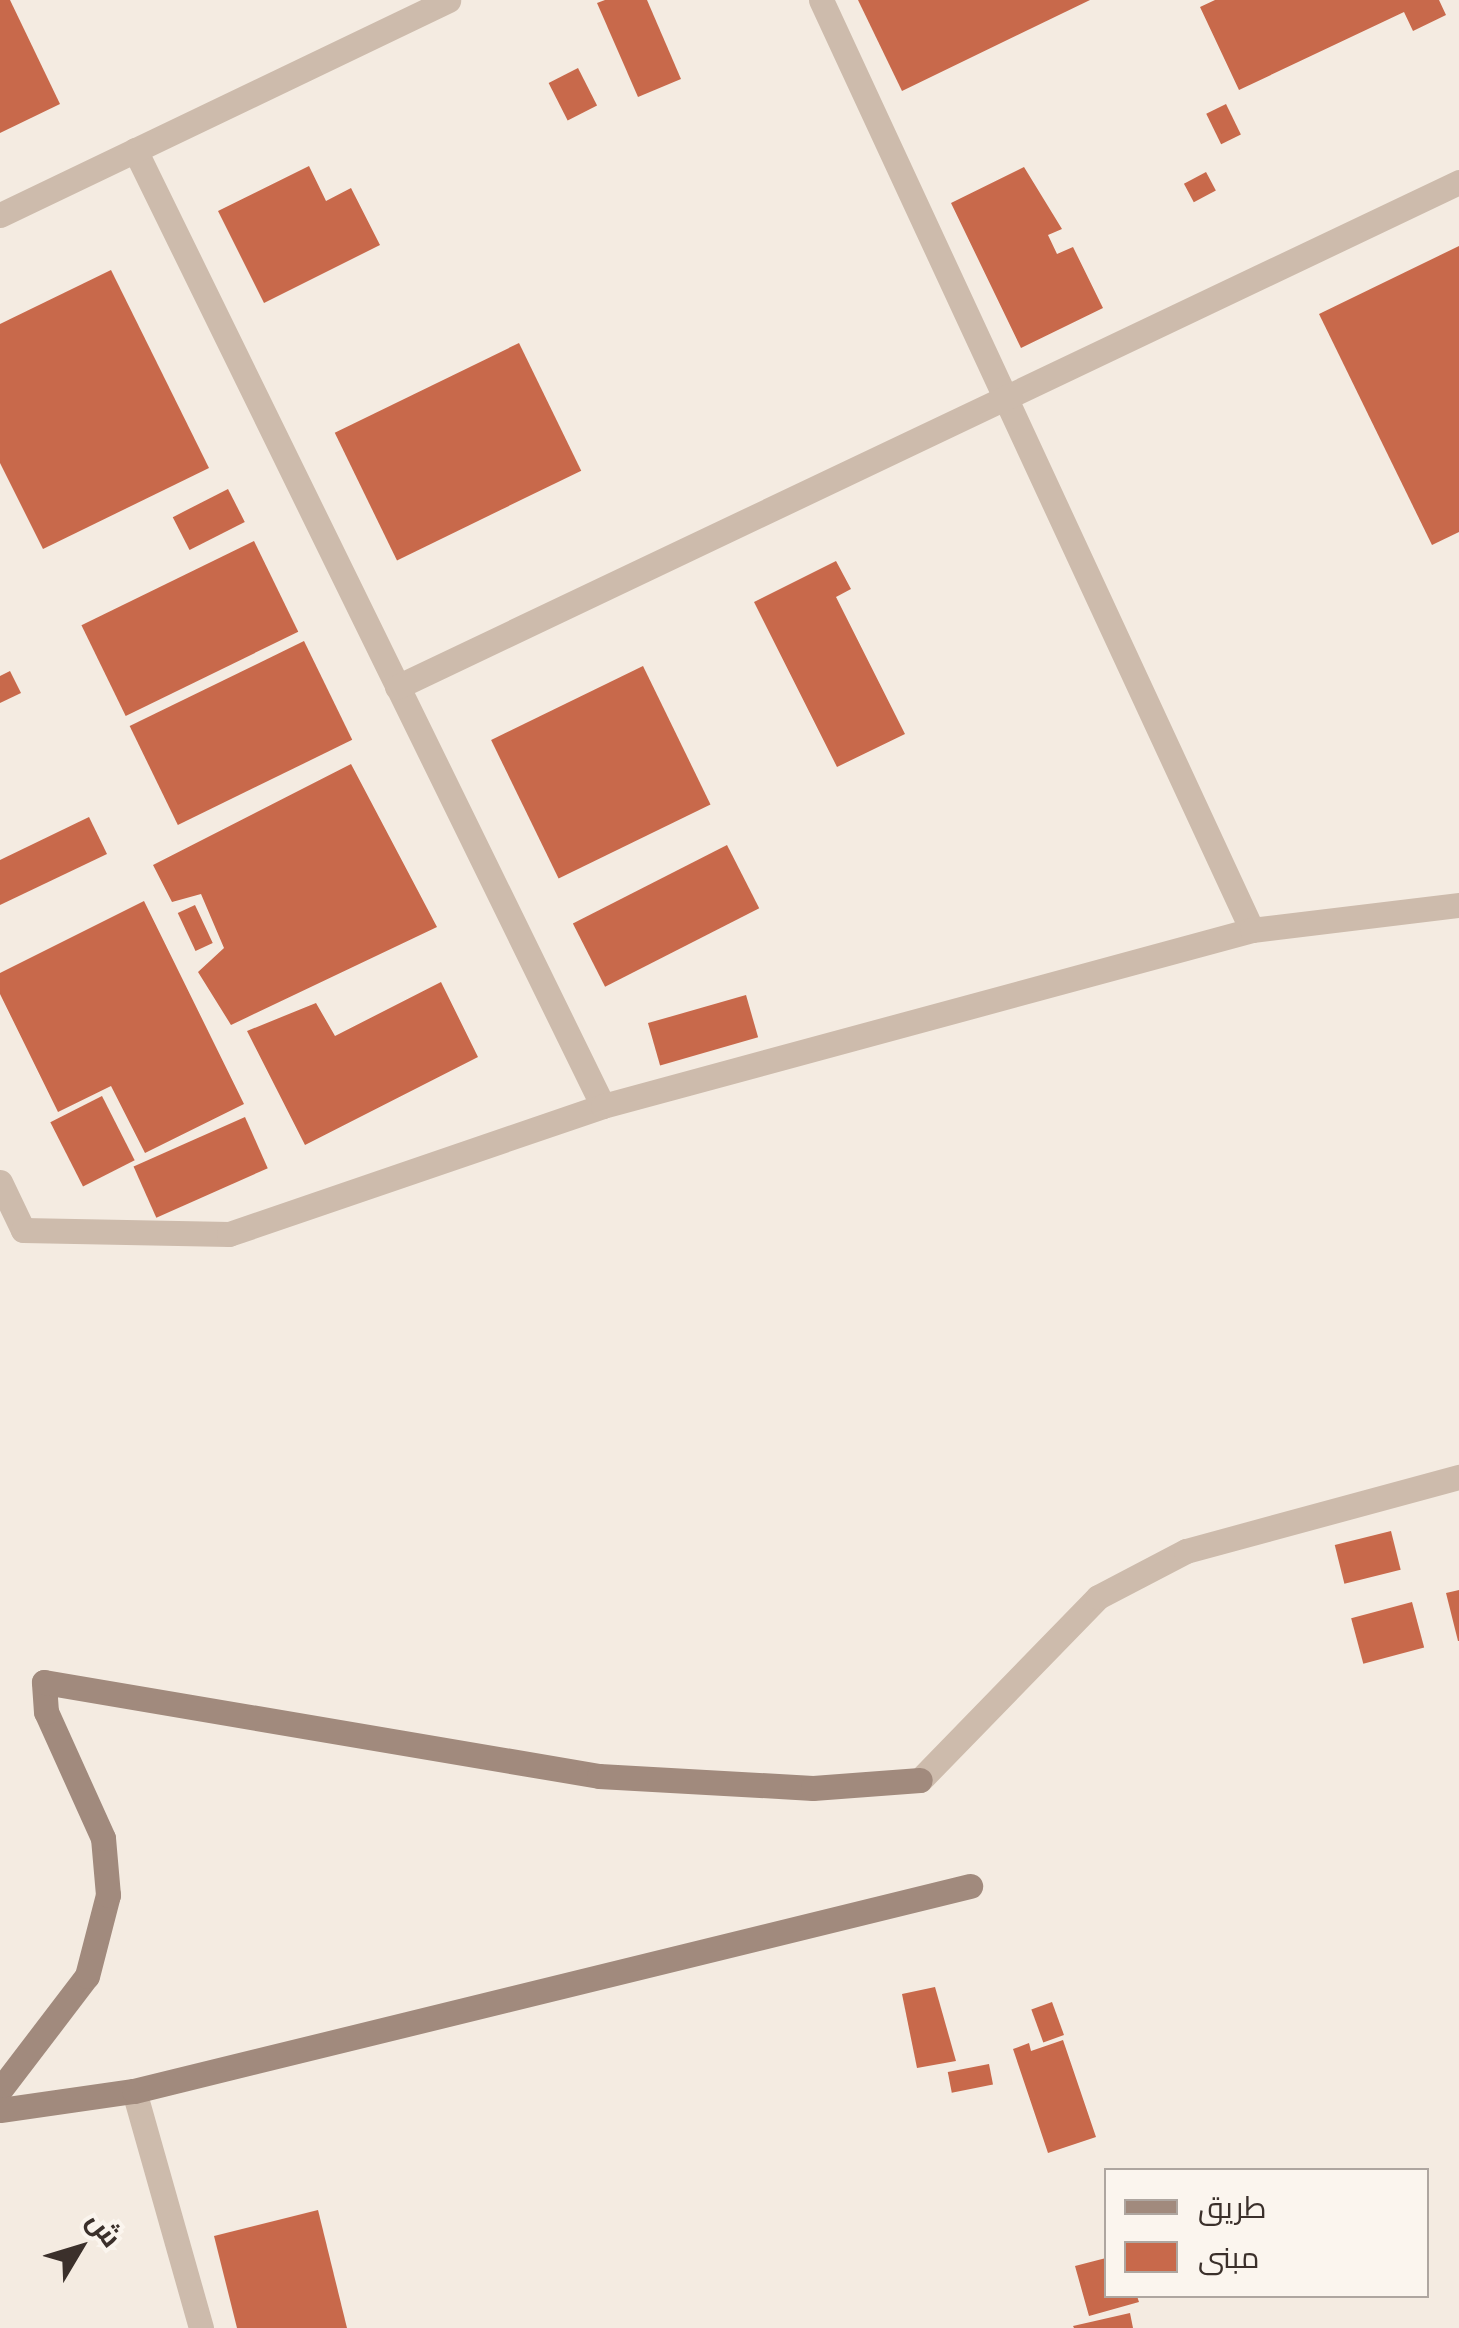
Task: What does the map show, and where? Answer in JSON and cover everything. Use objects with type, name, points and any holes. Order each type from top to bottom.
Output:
[{"type":"main road","points":[[0,2090],[87,1976],[108,1895],[103,1838],[46,1712],[44,1682],[599,1776],[813,1788],[920,1780]]},
{"type":"main road","points":[[0,2110],[134,2091],[970,1886]]},
{"type":"street","points":[[0,215],[448,0]]},
{"type":"street","points":[[821,0],[1252,930]]},
{"type":"street","points":[[135,150],[603,1106]]},
{"type":"street","points":[[397,687],[1459,182]]},
{"type":"street","points":[[0,1182],[23,1230],[229,1234],[603,1106],[1252,930],[1459,905]]},
{"type":"street","points":[[920,1780],[1098,1597],[1186,1551],[1459,1477]]},
{"type":"street","points":[[134,2091],[201,2328]]},
{"type":"building","points":[[0,0],[10,0],[60,104],[0,133]]},
{"type":"building","points":[[647,0],[681,79],[638,97],[597,3]]},
{"type":"building","points":[[858,0],[1090,0],[902,91]]},
{"type":"building","points":[[1215,0],[1439,0],[1446,15],[1413,31],[1404,12],[1239,90],[1200,7]]},
{"type":"building","points":[[578,68],[597,105],[568,120],[549,83]]},
{"type":"building","points":[[1226,104],[1241,135],[1221,144],[1206,114]]},
{"type":"building","points":[[309,166],[326,201],[351,188],[380,245],[264,303],[218,211]]},
{"type":"building","points":[[1024,167],[1062,229],[1048,235],[1057,254],[1073,247],[1103,308],[1021,348],[951,203]]},
{"type":"building","points":[[1206,172],[1216,191],[1194,202],[1184,184]]},
{"type":"building","points":[[1459,246],[1459,532],[1432,545],[1319,314]]},
{"type":"building","points":[[111,270],[209,468],[43,549],[0,463],[0,324]]},
{"type":"building","points":[[519,343],[581,471],[397,560],[335,433]]},
{"type":"building","points":[[228,489],[245,522],[190,550],[173,517]]},
{"type":"building","points":[[254,541],[298,632],[126,716],[81,625]]},
{"type":"building","points":[[836,561],[851,589],[836,597],[905,734],[837,767],[754,602]]},
{"type":"building","points":[[304,641],[352,740],[178,825],[130,726]]},
{"type":"building","points":[[643,666],[711,804],[559,878],[491,740]]},
{"type":"building","points":[[10,671],[21,693],[0,703],[0,676]]},
{"type":"building","points":[[351,764],[437,927],[231,1025],[198,972],[224,948],[201,894],[172,902],[153,865]]},
{"type":"building","points":[[89,817],[107,854],[0,905],[0,860]]},
{"type":"building","points":[[727,845],[759,908],[605,987],[573,924]]},
{"type":"building","points":[[144,901],[244,1104],[145,1153],[111,1086],[58,1112],[0,994],[0,973]]},
{"type":"building","points":[[195,905],[213,943],[196,951],[178,913]]},
{"type":"building","points":[[441,982],[478,1057],[305,1145],[247,1031],[316,1003],[335,1036]]},
{"type":"building","points":[[746,995],[758,1037],[660,1065],[648,1023]]},
{"type":"building","points":[[102,1096],[135,1160],[83,1186],[50,1122]]},
{"type":"building","points":[[245,1117],[268,1168],[156,1218],[134,1167]]},
{"type":"building","points":[[1391,1531],[1401,1570],[1344,1584],[1335,1545]]},
{"type":"building","points":[[1459,1590],[1459,1641],[1458,1641],[1446,1593]]},
{"type":"building","points":[[1412,1602],[1424,1647],[1363,1664],[1351,1618]]},
{"type":"building","points":[[935,1987],[956,2061],[917,2068],[902,1994]]},
{"type":"building","points":[[1052,2002],[1064,2035],[1043,2042],[1031,2010]]},
{"type":"building","points":[[1063,2040],[1096,2137],[1048,2153],[1013,2049],[1029,2043],[1031,2051]]},
{"type":"building","points":[[989,2064],[993,2085],[952,2093],[948,2072]]},
{"type":"building","points":[[318,2210],[347,2328],[237,2328],[214,2236]]},
{"type":"building","points":[[1104,2259],[1104,2298],[1138,2298],[1139,2302],[1089,2316],[1075,2266]]},
{"type":"building","points":[[1130,2313],[1133,2328],[1073,2326]]}]
